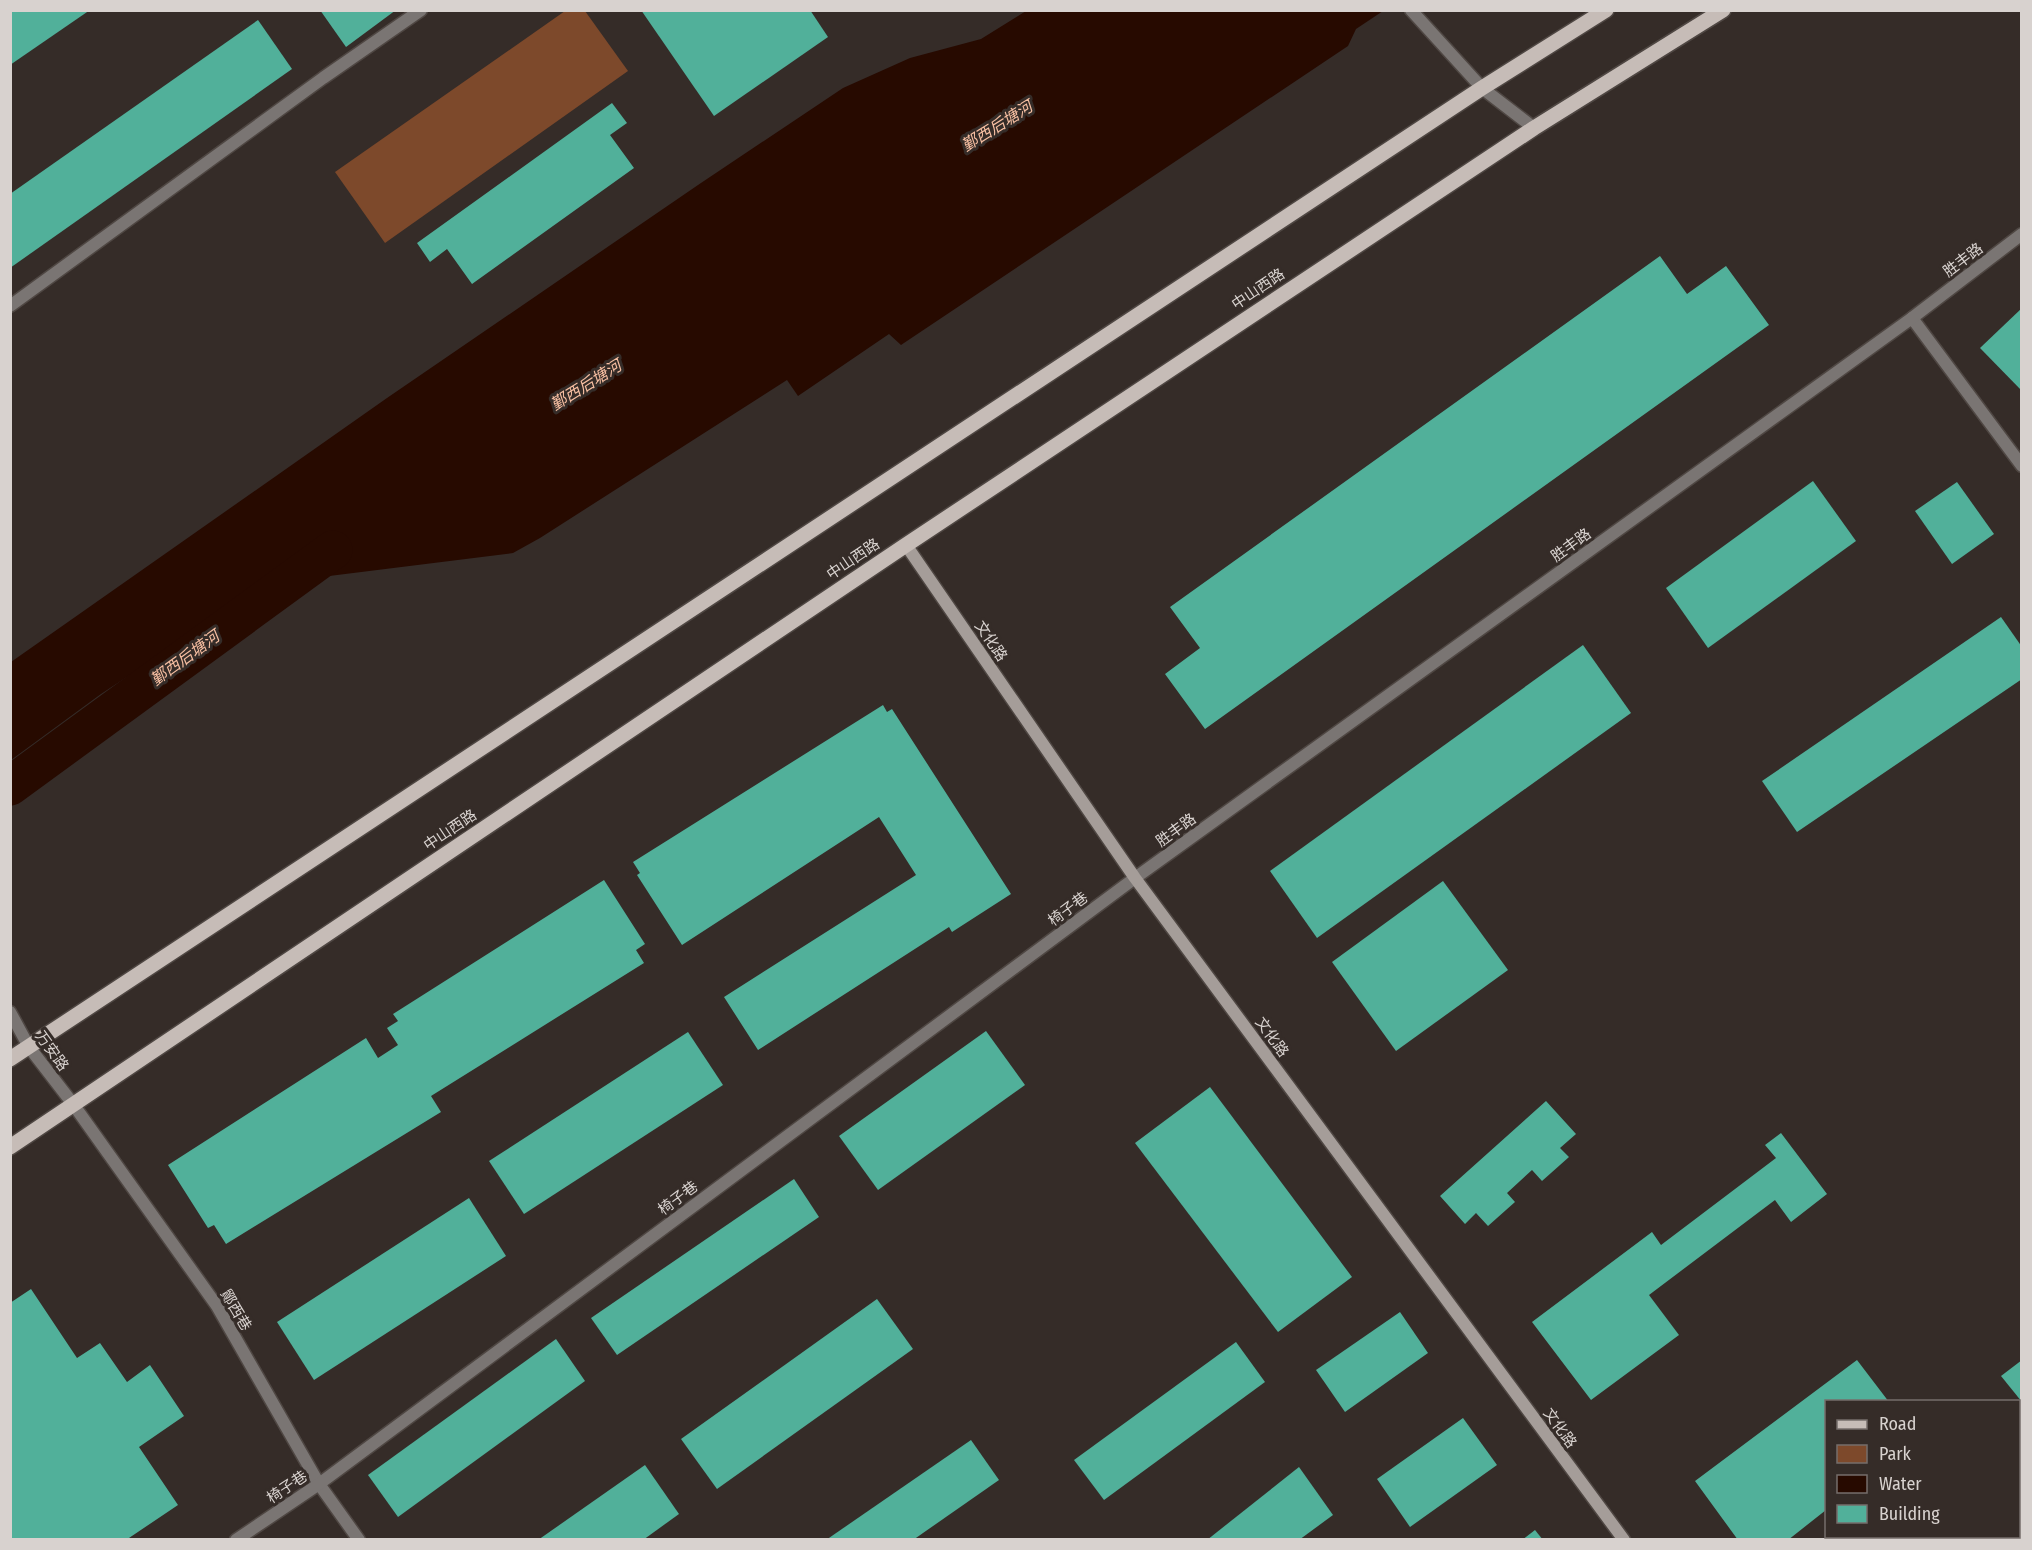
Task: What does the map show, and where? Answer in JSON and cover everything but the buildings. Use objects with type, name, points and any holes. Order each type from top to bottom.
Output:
[{"type":"main road","points":[[10,1059],[1482,88],[1606,10]]},
{"type":"main road","name":"中山西路","points":[[10,1147],[906,545],[1534,128],[1723,10]]},
{"type":"street","points":[[10,306],[314,84],[421,10]]},
{"type":"street","points":[[1411,10],[1482,88],[1534,128]]},
{"type":"street","name":"胜丰路","points":[[1135,878],[1912,318],[2022,234]]},
{"type":"street","points":[[1912,318],[2022,466]]},
{"type":"street","name":"文化路","points":[[906,545],[1135,878],[1624,1539]]},
{"type":"street","name":"椅子巷","points":[[236,1539],[319,1484],[1135,878]]},
{"type":"street","name":"万安路","points":[[10,1012],[29,1047],[74,1104]]},
{"type":"street","name":"鄮西巷","points":[[74,1104],[217,1306],[319,1484],[359,1539]]},
{"type":"green space","points":[[565,11],[585,11],[628,71],[385,243],[335,172]]},
{"type":"water","points":[[1026,11],[1383,11],[1356,29],[1348,46],[901,345],[889,334],[798,396],[787,380],[513,553],[281,582],[239,603],[101,694],[11,760],[11,662],[387,398],[843,88],[910,58],[981,39]]},
{"type":"waterway","name":"鄞西后塘河","points":[[10,786],[333,550]]}]
